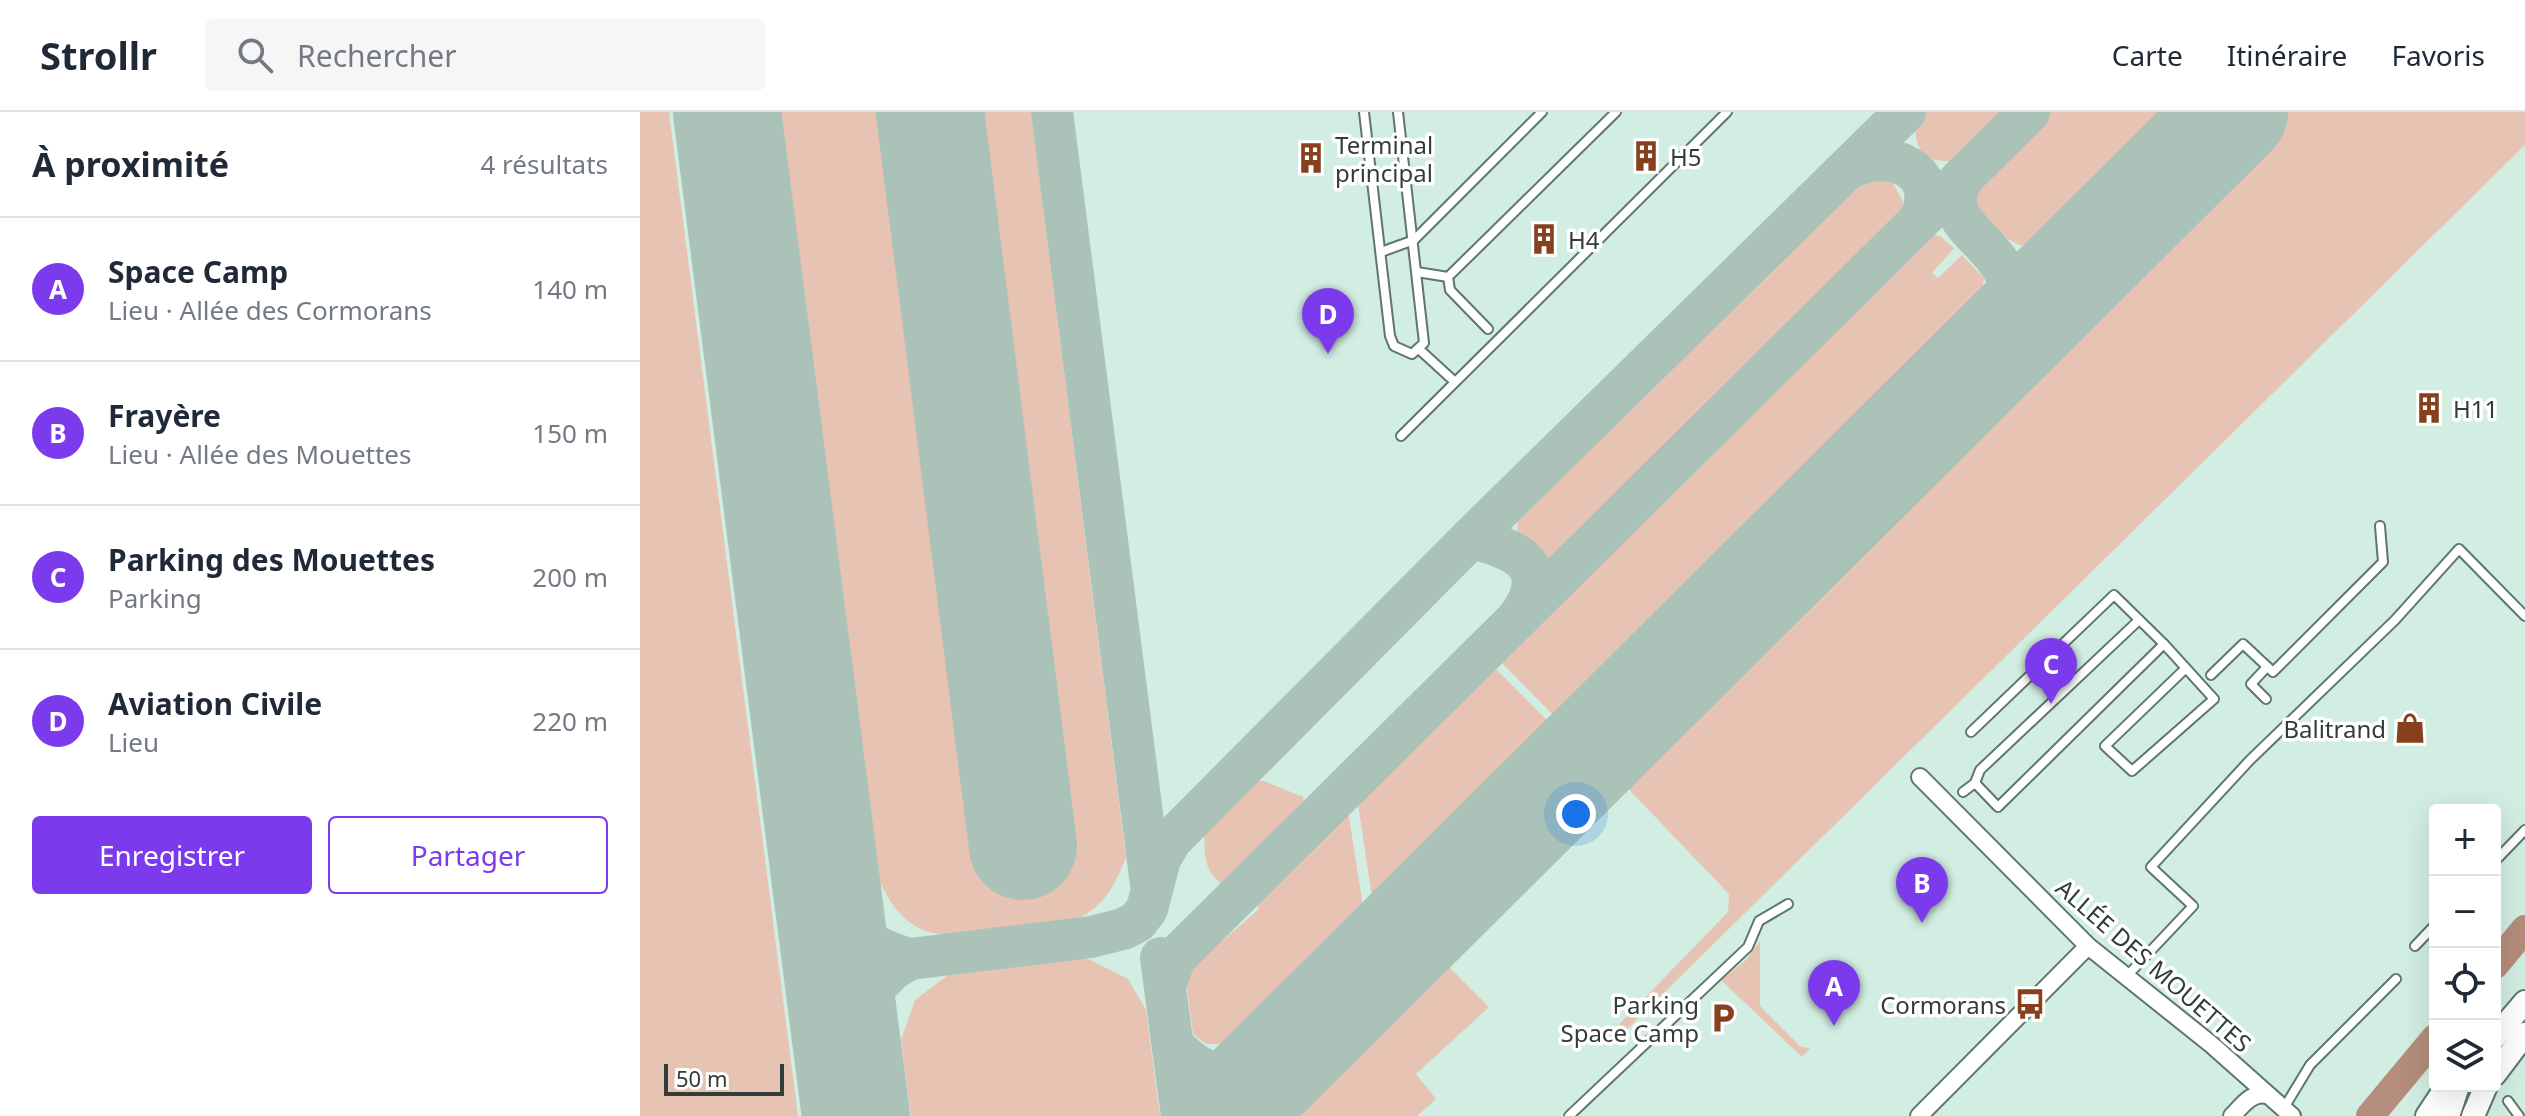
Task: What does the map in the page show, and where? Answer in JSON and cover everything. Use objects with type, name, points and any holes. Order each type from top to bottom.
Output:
[{"type":"main road","points":[[2501,1030],[2525,1002]]},
{"type":"main road","points":[[2501,1066],[2525,1034]]},
{"type":"main road","points":[[2427,1116],[2443,1092]]},
{"type":"main road","points":[[2448,1116],[2456,1092]]},
{"type":"main road","points":[[2473,1116],[2483,1092]]},
{"type":"street","name":"ALLÉE DES MOUETTES","points":[[1920,777],[2088,946],[2212,1045],[2288,1112]]},
{"type":"street","points":[[1919,1116],[2088,946]]},
{"type":"street","points":[[2232,1116],[2251,1097],[2258,1093],[2266,1095]]},
{"type":"lane","points":[[1364,112],[1394,346],[1412,354],[1420,350],[1424,343],[1398,112]]},
{"type":"lane","points":[[1381,252],[1414,240],[1542,112]]},
{"type":"lane","points":[[1448,277],[1616,112]]},
{"type":"lane","points":[[1401,436],[1727,112]]},
{"type":"lane","points":[[1417,272],[1448,277]]},
{"type":"lane","points":[[1448,277],[1450,290],[1488,329]]},
{"type":"lane","points":[[1420,350],[1455,382]]},
{"type":"lane","points":[[2211,675],[2243,644],[2273,672],[2383,562],[2380,526]]},
{"type":"lane","points":[[2126,977],[2193,906],[2151,867],[2250,760],[2395,620],[2459,549],[2525,616]]},
{"type":"lane","points":[[1971,732],[2114,595],[2164,644],[2186,668],[2214,699],[2132,771],[2105,746],[2186,668]]},
{"type":"lane","points":[[1948,807],[1975,783],[1980,770],[2139,620]]},
{"type":"lane","points":[[1975,783],[1998,807],[2164,644]]},
{"type":"lane","points":[[2266,699],[2251,684],[2267,667]]},
{"type":"lane","points":[[2501,855],[2525,830]]},
{"type":"lane","points":[[1569,1116],[1748,947],[1759,921],[1788,904]]},
{"type":"lane","points":[[2415,946],[2429,931]]},
{"type":"lane","points":[[2288,1112],[2310,1065],[2396,979]]},
{"type":"lane","points":[[2508,1101],[2519,1116]]},
{"type":"shaded area","points":[[640,112],[669,112],[798,1116],[640,1116]]},
{"type":"shaded area","points":[[781,112],[1031,112],[1126,858],[1102,901],[1071,921],[954,935],[936,934],[905,919],[891,903],[879,880]]},
{"type":"shaded area","points":[[1921,112],[2014,112],[1985,143],[1951,161],[1923,155],[1916,134]]},
{"type":"shaded area","points":[[2043,112],[2181,112],[2050,242],[2023,246],[2006,237],[1985,219],[1978,210],[1975,198],[1977,185],[1996,157]]},
{"type":"shaded area","points":[[2287,112],[2525,112],[2525,145],[1611,1045],[1605,1039],[1728,912],[1729,894],[1615,775]]},
{"type":"shaded area","points":[[1874,176],[1893,183],[1903,202],[1897,226],[1563,555],[1546,559],[1529,549],[1517,533],[1518,515],[1856,180]]},
{"type":"shaded area","points":[[1932,235],[1940,236],[1954,248],[1932,273],[1938,278],[1962,255],[1984,278],[1979,306],[1560,722],[1495,656],[1911,245]]},
{"type":"shaded area","points":[[1489,662],[1554,727],[1373,904],[1357,797]]},
{"type":"shaded area","points":[[1250,781],[1264,781],[1303,797],[1305,812],[1230,887],[1221,883],[1210,871],[1205,855],[1204,828]]},
{"type":"shaded area","points":[[1347,804],[1364,913],[1242,1037],[1224,1044],[1206,1044],[1193,1034],[1185,973],[1258,910],[1258,891]]},
{"type":"shaded area","points":[[1760,941],[1760,1006],[1801,1047],[1810,1048],[1802,1057],[1721,980],[1746,960]]},
{"type":"shaded area","points":[[1086,958],[1128,979],[1146,1010],[1160,1116],[911,1116],[901,1040],[915,1000],[948,975]]},
{"type":"shaded area","points":[[1431,961],[1445,963],[1489,1007],[1416,1074],[1436,1099],[1417,1116],[1276,1116]]},
{"type":"waterway","points":[[2501,958],[2525,929]]},
{"type":"waterway","points":[[2370,1116],[2429,1045]]},
{"type":"taxiway","points":[[1052,112],[1151,884]]},
{"type":"taxiway","points":[[850,1068],[853,1030],[862,1000],[893,969],[910,959],[1091,937],[1137,922],[1147,909],[1160,859],[1171,840],[1471,538],[1905,112]]},
{"type":"taxiway","points":[[1165,985],[1175,958],[2029,112]]},
{"type":"taxiway","points":[[1848,169],[1880,160],[1909,168],[1919,176],[1925,188],[1925,203],[1919,220]]},
{"type":"taxiway","points":[[1963,177],[1956,196],[1958,212],[2003,269],[2010,289],[2009,318],[1992,353]]},
{"type":"taxiway","points":[[1471,538],[1516,554],[1532,573],[1533,585],[1518,618]]},
{"type":"taxiway","points":[[827,886],[850,925],[868,942],[910,959]]},
{"type":"taxiway","points":[[1161,958],[1182,1116]]},
{"type":"taxiway","points":[[1173,1045],[1196,1065],[1219,1074],[1244,1075],[1273,1067]]},
{"type":"runway","points":[[727,112],[856,1116]]},
{"type":"runway","points":[[930,112],[1023,846]]},
{"type":"runway","points":[[1224,1116],[2234,112]]},
{"type":"place","name":"H5","points":[[1646,156]]},
{"type":"place","name":"Terminal principal","points":[[1311,158]]},
{"type":"place","name":"H4","points":[[1544,239]]},
{"type":"place","name":"Aviation Civile","points":[[1328,354]]},
{"type":"place","name":"H11","points":[[2429,408]]},
{"type":"place","name":"Parking des Mouettes","points":[[2051,704]]},
{"type":"place","name":"Balitrand","points":[[2410,728]]},
{"type":"place","name":"Frayère","points":[[1922,923]]},
{"type":"place","name":"Cormorans","points":[[2030,1004]]},
{"type":"place","name":"Parking Space Camp","points":[[1723,1018]]},
{"type":"place","name":"Space Camp","points":[[1834,1026]]}]
